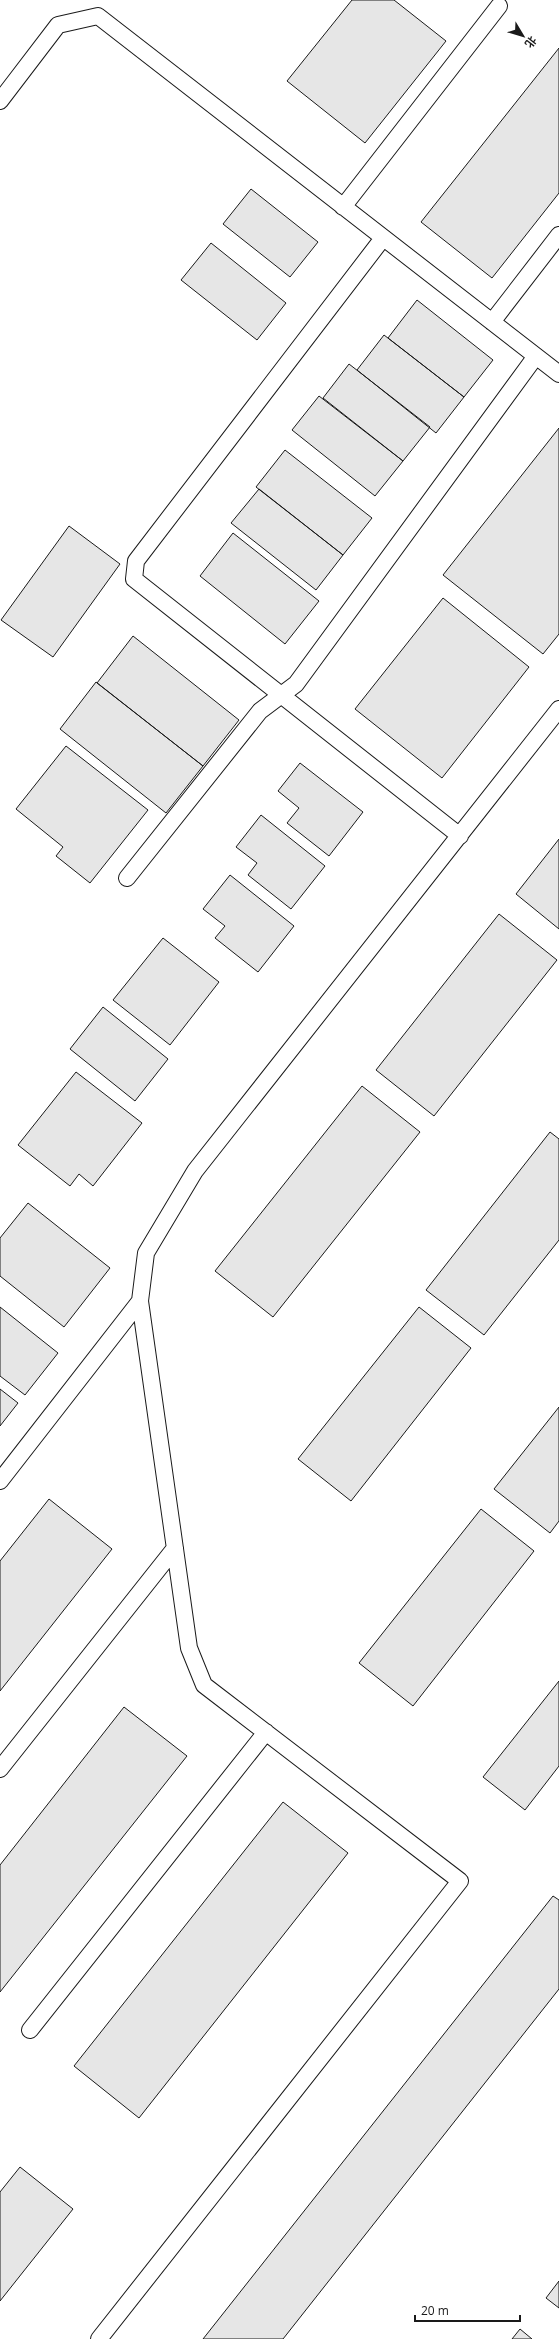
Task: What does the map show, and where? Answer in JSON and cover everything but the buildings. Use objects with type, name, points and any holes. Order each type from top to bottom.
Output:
[{"type":"lane","points":[[343,207],[498,6]]},
{"type":"lane","points":[[0,100],[58,25],[98,16],[559,374]]},
{"type":"lane","points":[[492,322],[559,235]]},
{"type":"lane","points":[[384,238],[136,561],[134,578],[460,836]]},
{"type":"lane","points":[[127,878],[260,711],[296,684],[536,356]]},
{"type":"lane","points":[[100,2339],[460,1881],[204,1685],[189,1648],[140,1302],[146,1253],[195,1171],[559,709]]},
{"type":"lane","points":[[0,1480],[140,1302]]},
{"type":"lane","points":[[0,1769],[175,1548]]},
{"type":"lane","points":[[30,2030],[266,1732]]}]
